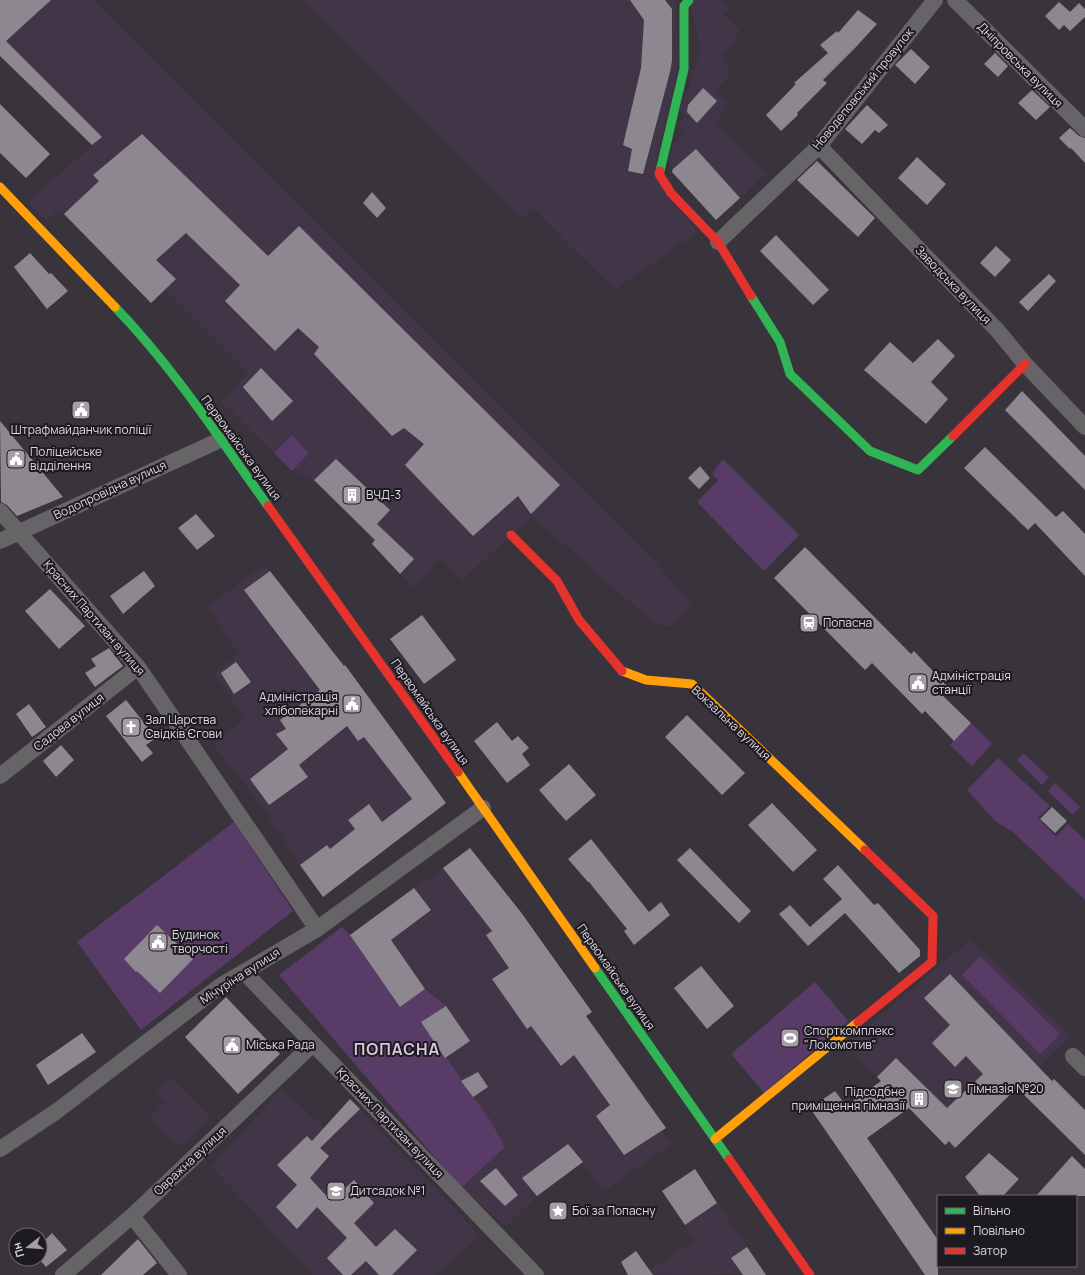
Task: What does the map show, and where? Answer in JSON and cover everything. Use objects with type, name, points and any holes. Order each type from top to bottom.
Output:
[{"type":"street","name":"Новодеповський провулок","points":[[718,242],[819,146],[935,0]]},
{"type":"street","name":"Дніпровська вулиця","points":[[954,0],[1085,130]]},
{"type":"street","points":[[687,3],[684,69],[658,174],[671,193],[718,242],[780,342],[790,374],[870,451],[918,470],[1025,364]]},
{"type":"street","name":"Заводська вулиця","points":[[819,146],[998,331],[1025,364],[1085,427]]},
{"type":"street","name":"Первомайська вулиця","points":[[0,187],[133,325],[177,380],[400,690],[810,1275]]},
{"type":"street","name":"Водопровідна вулиця","points":[[0,541],[220,440]]},
{"type":"street","name":"Красних Партизан вулиця","points":[[0,511],[138,667],[317,929]]},
{"type":"street","name":"Вокзальна вулиця","points":[[511,535],[557,581],[580,620],[621,671],[646,680],[692,684],[933,916],[932,962],[715,1139]]},
{"type":"street","name":"Садова вулиця","points":[[0,776],[138,667]]},
{"type":"street","name":"Мічуріна вулиця","points":[[0,1149],[57,1111],[220,986],[317,929],[483,808]]},
{"type":"street","name":"Красних Партизан вулиця","points":[[244,972],[536,1275]]},
{"type":"street","name":"Овражна вулиця","points":[[63,1275],[132,1216],[313,1044]]},
{"type":"street","points":[[1072,1056],[1085,1068]]},
{"type":"street","points":[[132,1216],[179,1275]]},
{"type":"shaded area","points":[[0,0],[93,0],[655,562],[691,603],[673,627],[654,623],[532,516],[462,580],[440,558],[414,588],[372,544],[367,533],[314,480],[292,471],[222,402],[248,372],[166,290],[151,303],[59,209],[46,221],[28,202],[102,137],[0,36]]},
{"type":"shaded area","points":[[302,0],[673,0],[676,3],[678,68],[654,169],[697,232],[616,290],[533,208],[523,218]]},
{"type":"shaded area","points":[[694,0],[721,0],[729,9],[724,15],[740,31],[723,56],[730,74],[716,91],[728,103],[716,122],[766,174],[716,220],[672,171],[669,164],[672,146],[684,132],[679,125],[684,117],[679,109],[693,76],[700,48],[690,5]]},
{"type":"shaded area","points":[[292,435],[309,453],[292,471],[274,453]]},
{"type":"shaded area","points":[[723,459],[799,535],[764,571],[697,502],[718,480],[712,474]]},
{"type":"shaded area","points":[[264,565],[333,653],[345,665],[386,721],[389,726],[368,742],[412,799],[382,822],[369,804],[348,820],[355,829],[330,849],[327,845],[300,865],[264,809],[213,744],[245,719],[215,674],[239,654],[208,606]]},
{"type":"shaded area","points":[[971,723],[992,744],[972,766],[950,745]]},
{"type":"shaded area","points":[[1023,753],[1049,777],[1042,785],[1017,760]]},
{"type":"shaded area","points":[[998,758],[1050,806],[1038,818],[1056,837],[1068,824],[1085,840],[1085,900],[1013,832],[995,821],[967,790]]},
{"type":"shaded area","points":[[1055,783],[1080,807],[1073,815],[1048,791]]},
{"type":"shaded area","points":[[234,822],[293,911],[141,1030],[77,942]]},
{"type":"shaded area","points":[[443,868],[492,931],[486,935],[509,968],[493,980],[527,1029],[531,1026],[560,1065],[574,1055],[610,1105],[596,1116],[623,1155],[661,1131],[671,1144],[603,1192],[583,1162],[537,1196],[506,1226],[461,1188],[505,1147],[491,1122],[445,1058],[469,1041],[446,1006],[425,989],[375,918],[397,935],[431,910],[414,888],[431,878]]},
{"type":"shaded area","points":[[342,927],[350,935],[401,1006],[425,989],[446,1006],[421,1022],[490,1120],[505,1147],[461,1188],[279,975]]},
{"type":"shaded area","name":"Гімназія №20","points":[[970,940],[1072,1036],[951,1151],[846,1045]]},
{"type":"shaded area","points":[[980,956],[1060,1034],[1040,1054],[962,975]]},
{"type":"shaded area","name":"Спорткомплекс \"Локомотив\"","points":[[815,982],[848,1021],[764,1093],[731,1054]]},
{"type":"shaded area","points":[[171,1078],[210,1117],[180,1147],[150,1117],[166,1102],[156,1092]]},
{"type":"shaded area","name":"Дитсадок №1","points":[[282,1089],[333,1136],[360,1109],[480,1236],[435,1275],[313,1275],[211,1166]]},
{"type":"shaded area","points":[[717,1203],[747,1247],[743,1274],[623,1275],[627,1272],[621,1262],[636,1251],[650,1271],[695,1240],[685,1225]]},
{"type":"building","points":[[0,0],[51,0],[6,41],[102,137],[92,145],[0,56]]},
{"type":"building","points":[[630,0],[665,0],[672,9],[672,61],[643,174],[628,171],[632,149],[623,145],[641,68],[644,20]]},
{"type":"building","points":[[1059,2],[1070,12],[1079,3],[1085,9],[1085,17],[1070,31],[1064,25],[1059,30],[1045,16]]},
{"type":"building","points":[[858,10],[877,24],[823,80],[827,83],[797,113],[798,115],[781,131],[766,115],[796,84],[794,83],[828,53],[820,45],[837,31],[838,33]]},
{"type":"building","points":[[911,49],[930,67],[915,84],[895,65]]},
{"type":"building","points":[[995,53],[1008,66],[998,77],[984,64]]},
{"type":"building","points":[[703,88],[717,101],[697,123],[687,112],[688,105]]},
{"type":"building","points":[[1032,90],[1050,107],[1036,120],[1018,103]]},
{"type":"building","points":[[0,104],[50,154],[26,178],[0,153]]},
{"type":"building","points":[[867,105],[888,125],[879,133],[875,130],[862,144],[845,129]]},
{"type":"building","points":[[1070,128],[1079,136],[1085,138],[1085,163],[1059,138]]},
{"type":"building","points":[[142,134],[268,256],[299,226],[560,485],[531,514],[518,496],[473,536],[405,465],[424,444],[404,428],[392,436],[314,354],[319,347],[298,328],[275,351],[225,301],[240,285],[186,233],[156,260],[176,279],[151,303],[64,214],[99,181],[93,175]]},
{"type":"building","points":[[696,149],[740,198],[716,220],[672,172],[673,169]]},
{"type":"building","points":[[917,157],[946,184],[927,205],[898,178]]},
{"type":"building","points":[[817,161],[875,218],[858,237],[797,180]]},
{"type":"building","points":[[372,192],[386,208],[377,218],[363,203]]},
{"type":"building","points":[[776,235],[829,290],[813,305],[760,251]]},
{"type":"building","points":[[996,246],[1011,260],[995,277],[980,263]]},
{"type":"building","points":[[30,253],[49,274],[51,273],[68,291],[47,309],[14,267]]},
{"type":"building","points":[[1049,274],[1056,281],[1028,311],[1019,302]]},
{"type":"building","points":[[938,339],[955,356],[931,382],[948,399],[926,424],[864,370],[890,342],[913,363]]},
{"type":"building","points":[[261,368],[293,401],[272,421],[243,387]]},
{"type":"building","points":[[1022,391],[1085,456],[1085,490],[1005,410]]},
{"type":"building","name":"Поліцейське відділення","points":[[0,421],[63,497],[17,516],[7,505],[1,502]]},
{"type":"building","points":[[985,447],[1056,517],[1063,511],[1085,534],[1085,576],[1035,523],[1028,530],[964,468]]},
{"type":"building","name":"ВЧД-3","points":[[336,459],[390,510],[377,524],[414,559],[400,574],[372,544],[375,540],[314,480]]},
{"type":"building","points":[[700,466],[710,478],[699,489],[688,478]]},
{"type":"building","points":[[196,514],[215,536],[197,550],[178,528]]},
{"type":"building","name":"Попасна","points":[[805,547],[911,654],[914,651],[949,688],[942,695],[971,723],[954,741],[925,711],[922,714],[872,663],[865,670],[774,578]]},
{"type":"building","points":[[144,571],[155,586],[123,614],[110,596]]},
{"type":"building","points":[[270,571],[344,666],[345,665],[446,803],[323,897],[300,865],[327,845],[330,849],[355,829],[348,820],[369,804],[382,822],[412,799],[364,737],[358,741],[347,726],[299,765],[308,777],[269,805],[250,779],[288,749],[276,734],[286,729],[280,720],[320,690],[244,590]]},
{"type":"building","points":[[50,589],[85,626],[59,649],[25,611]]},
{"type":"building","points":[[422,615],[456,660],[424,684],[390,639]]},
{"type":"building","points":[[109,648],[123,666],[95,687],[85,673],[96,666],[91,659]]},
{"type":"building","points":[[236,662],[251,682],[234,694],[221,673]]},
{"type":"building","name":"Зал Царства Свідків Єгови","points":[[126,700],[156,738],[146,745],[153,753],[142,762],[106,716]]},
{"type":"building","points":[[29,704],[46,727],[32,737],[16,714]]},
{"type":"building","points":[[687,715],[745,773],[722,795],[665,737]]},
{"type":"building","points":[[497,722],[512,741],[518,736],[529,748],[522,754],[530,765],[507,783],[474,741]]},
{"type":"building","points":[[61,745],[74,760],[56,777],[43,761]]},
{"type":"building","points":[[569,764],[596,795],[566,821],[539,790]]},
{"type":"building","points":[[772,803],[817,850],[793,872],[748,825]]},
{"type":"building","points":[[1052,807],[1067,821],[1055,833],[1040,819]]},
{"type":"building","points":[[591,839],[649,912],[661,902],[670,915],[634,945],[624,931],[627,929],[589,882],[568,859]]},
{"type":"building","points":[[470,848],[520,911],[592,1012],[586,1016],[666,1128],[624,1155],[596,1116],[610,1105],[574,1055],[561,1066],[531,1026],[527,1029],[492,979],[509,968],[486,935],[492,931],[443,868]]},
{"type":"building","points":[[690,848],[751,911],[739,923],[677,860]]},
{"type":"building","points":[[838,865],[874,905],[878,903],[920,950],[920,956],[899,973],[845,913],[808,946],[779,914],[790,905],[810,927],[842,899],[823,879]]},
{"type":"building","points":[[414,888],[431,910],[391,940],[425,989],[400,1007],[350,935]]},
{"type":"building","name":"Будинок творчості","points":[[157,925],[193,959],[160,993],[137,971],[136,972],[124,959]]},
{"type":"building","points":[[701,966],[734,1006],[707,1029],[674,988]]},
{"type":"building","points":[[950,974],[1052,1081],[1054,1079],[1085,1110],[1085,1155],[1017,1088],[955,1148],[949,1141],[945,1145],[909,1108],[867,1138],[937,1239],[938,1275],[925,1275],[810,1108],[835,1091],[846,1106],[881,1081],[877,1077],[896,1058],[947,1108],[983,1074],[966,1056],[955,1067],[932,1043],[950,1025],[924,998]]},
{"type":"building","name":"Міська Рада","points":[[226,997],[280,1054],[238,1094],[185,1037]]},
{"type":"building","points":[[446,1006],[470,1041],[445,1058],[421,1022]]},
{"type":"building","points":[[82,1033],[96,1052],[48,1085],[36,1065]]},
{"type":"building","points":[[478,1072],[488,1087],[473,1097],[461,1081]]},
{"type":"building","points":[[350,1099],[360,1109],[320,1148],[329,1156],[310,1178],[331,1201],[354,1180],[374,1203],[354,1223],[376,1247],[395,1229],[417,1250],[392,1275],[379,1275],[366,1261],[351,1275],[343,1275],[327,1258],[347,1238],[317,1207],[297,1229],[276,1207],[297,1185],[277,1165],[307,1136],[312,1141]]},
{"type":"building","points":[[568,1144],[583,1162],[537,1196],[522,1178]]},
{"type":"building","points":[[989,1153],[1019,1179],[1004,1195],[979,1195],[965,1177]]},
{"type":"building","points":[[1072,1156],[1085,1169],[1085,1196],[1037,1195]]},
{"type":"building","points":[[496,1168],[518,1195],[505,1206],[480,1181]]},
{"type":"building","points":[[695,1169],[717,1203],[685,1225],[662,1191]]},
{"type":"building","points":[[52,1233],[67,1250],[48,1265],[48,1237]]},
{"type":"building","points":[[138,1239],[157,1263],[143,1275],[101,1275]]},
{"type":"building","points":[[747,1247],[766,1275],[743,1275],[731,1258]]},
{"type":"building","points":[[636,1251],[653,1275],[628,1275],[621,1262]]},
{"type":"traffic: fast","points":[[660,171],[684,69],[684,6],[689,0]]},
{"type":"traffic: fast","points":[[751,296],[780,342],[790,374],[870,451],[918,470],[953,436]]},
{"type":"traffic: fast","points":[[115,307],[176,378],[268,506]]},
{"type":"traffic: fast","points":[[595,968],[729,1159]]},
{"type":"traffic: slow","points":[[0,187],[115,307]]},
{"type":"traffic: slow","points":[[622,671],[646,680],[692,684],[865,850]]},
{"type":"traffic: slow","points":[[458,772],[595,968]]},
{"type":"traffic: slow","points":[[715,1139],[858,1022]]},
{"type":"traffic: jam","points":[[660,171],[659,174],[671,193],[718,242],[751,296]]},
{"type":"traffic: jam","points":[[953,436],[1025,364]]},
{"type":"traffic: jam","points":[[268,506],[458,772]]},
{"type":"traffic: jam","points":[[511,535],[557,581],[579,620],[622,671]]},
{"type":"traffic: jam","points":[[858,1022],[932,962],[933,916],[865,850]]},
{"type":"traffic: jam","points":[[729,1159],[810,1275]]},
{"type":"place","name":"Штрафмайданчик поліції","points":[[81,410]]},
{"type":"place","name":"Поліцейське відділення","points":[[16,459]]},
{"type":"place","name":"ВЧД-3","points":[[352,495]]},
{"type":"place","name":"Попасна","points":[[809,623]]},
{"type":"place","name":"Адміністрація станції","points":[[918,683]]},
{"type":"place","name":"Адміністрація хлібопекарні","points":[[352,704]]},
{"type":"place","name":"Зал Царства Свідків Єгови","points":[[131,727]]},
{"type":"place","name":"Будинок творчості","points":[[158,942]]},
{"type":"place","name":"Спорткомплекс \"Локомотив\"","points":[[790,1038]]},
{"type":"place","name":"Міська Рада","points":[[232,1045]]},
{"type":"place","name":"Гімназія №20","points":[[953,1089]]},
{"type":"place","name":"Підсодбне приміщення гімназії","points":[[919,1099]]},
{"type":"place","name":"Дитсадок №1","points":[[336,1191]]},
{"type":"place","name":"Бої за Попасну","points":[[558,1211]]},
{"type":"district","name":"ПОПАСНА","points":[[397,1049]]}]
